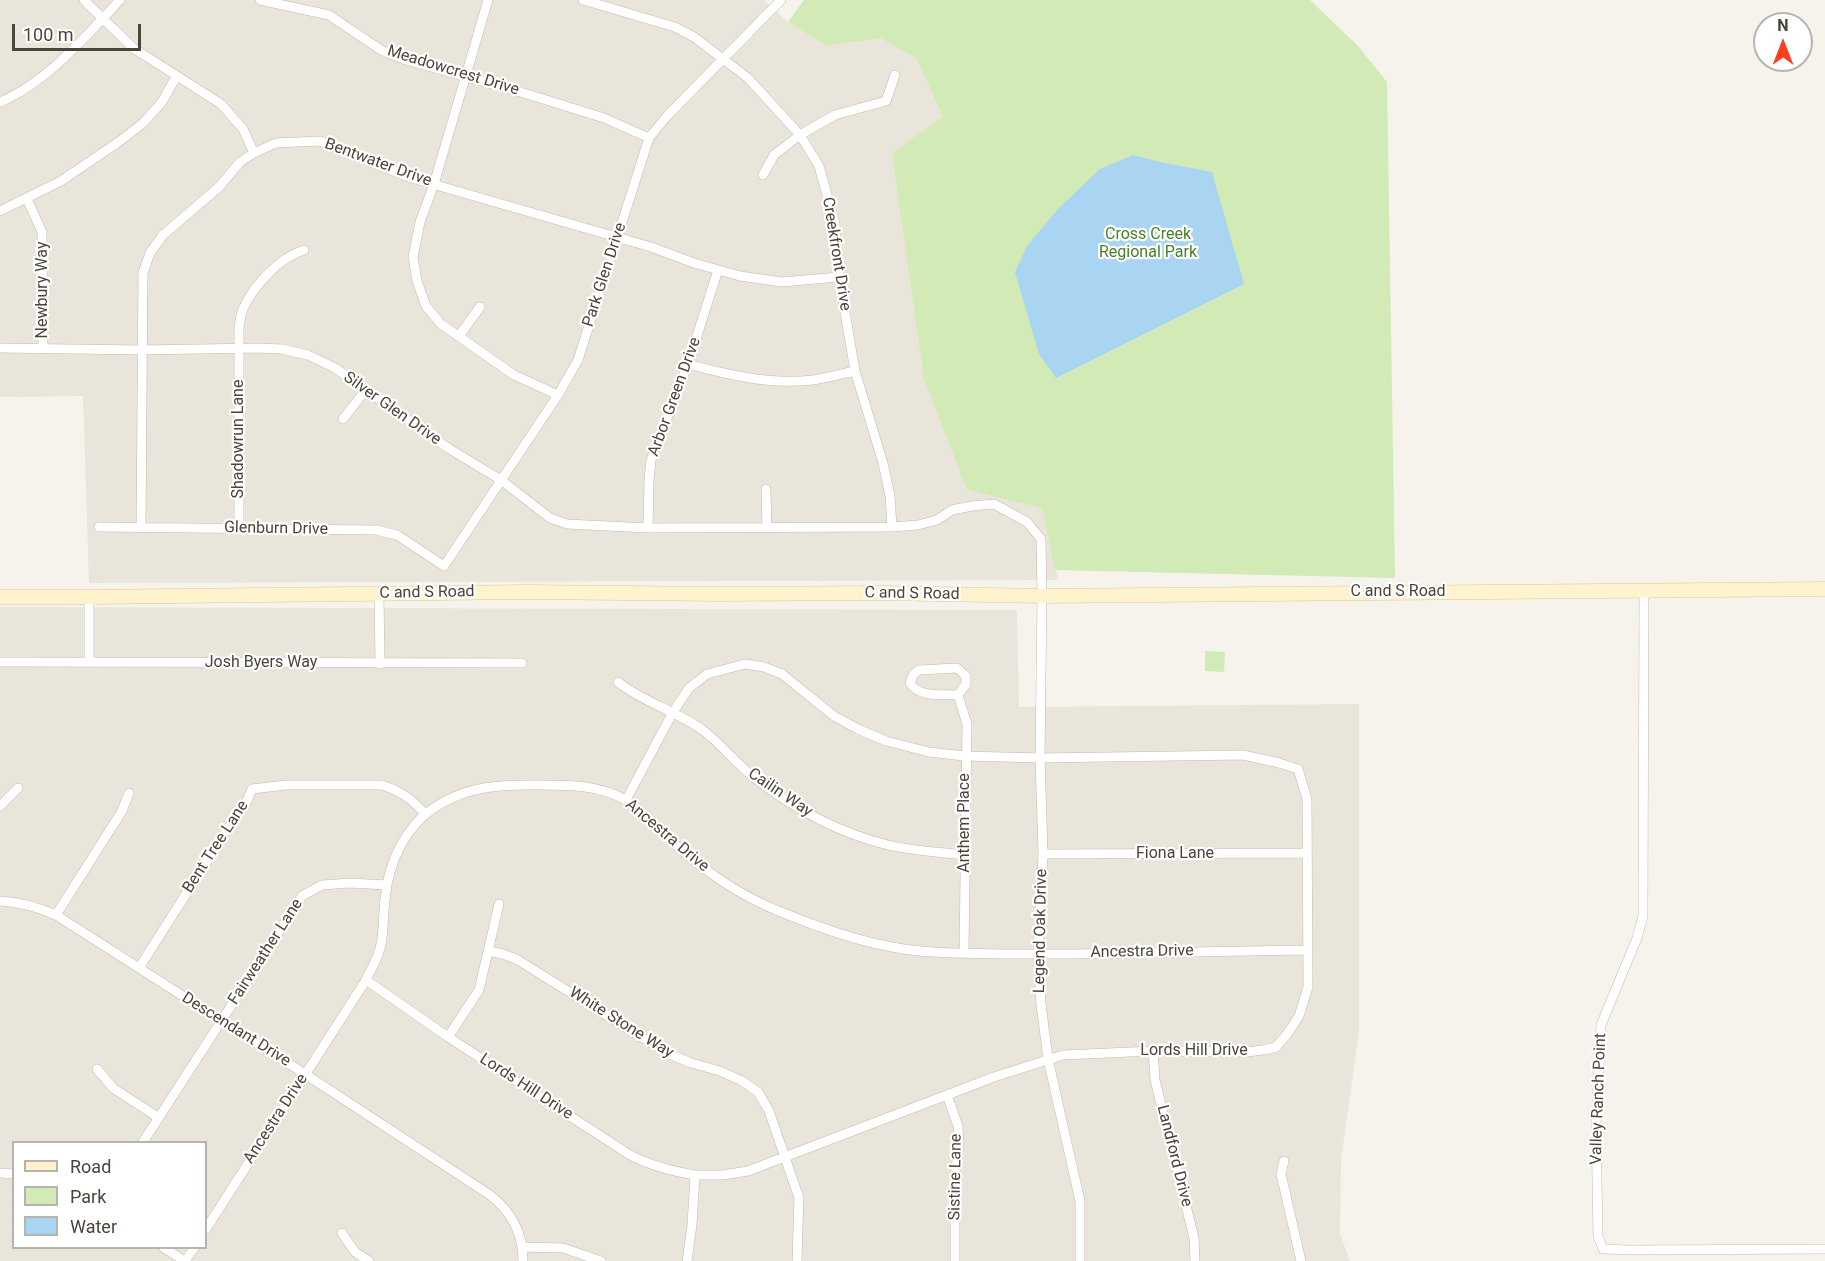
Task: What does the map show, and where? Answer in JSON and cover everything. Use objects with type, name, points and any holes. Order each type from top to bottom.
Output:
[{"type":"main road","name":"C and S Road","points":[[0,597],[527,592],[1042,596],[1825,589]]},
{"type":"street","points":[[84,0],[133,48],[221,104],[243,129],[254,153]]},
{"type":"street","points":[[0,102],[36,82],[90,33],[120,0]]},
{"type":"street","name":"Meadowcrest Drive","points":[[260,0],[329,15],[381,50],[406,60],[604,118],[649,138]]},
{"type":"street","points":[[488,0],[434,184],[420,222],[413,257],[417,280],[426,306],[441,324],[514,375],[558,396]]},
{"type":"street","name":"Creekfront Drive","points":[[583,0],[675,27],[694,37],[748,78],[800,135],[819,166],[835,224],[840,277],[855,371],[883,463],[890,496],[892,527]]},
{"type":"street","name":"Park Glen Drive","points":[[444,566],[558,396],[578,360],[649,138],[666,117],[781,0]]},
{"type":"street","points":[[763,175],[774,155],[800,135],[835,115],[885,101],[895,75]]},
{"type":"street","points":[[0,211],[61,181],[142,123],[162,102],[176,77]]},
{"type":"street","name":"Bentwater Drive","points":[[141,527],[142,273],[150,253],[163,235],[219,187],[240,162],[276,143],[320,141],[408,177],[651,247],[718,270],[782,282],[840,277]]},
{"type":"street","name":"Newbury Way","points":[[27,198],[42,232],[43,348]]},
{"type":"street","name":"Shadowrun Lane","points":[[239,528],[240,319],[252,292],[292,253],[304,250]]},
{"type":"street","name":"Arbor Green Drive","points":[[648,528],[651,460],[688,364],[718,270]]},
{"type":"street","points":[[459,336],[480,307]]},
{"type":"street","name":"Silver Glen Drive","points":[[0,348],[282,349],[308,355],[335,368],[448,448],[501,480],[550,518],[567,524],[648,528],[892,527],[918,525],[937,520],[952,510],[994,504],[1027,522],[1041,539],[1042,596]]},
{"type":"street","points":[[688,364],[732,376],[782,381],[813,380],[855,371]]},
{"type":"street","points":[[343,420],[365,391]]},
{"type":"street","points":[[766,489],[767,528]]},
{"type":"street","name":"Glenburn Drive","points":[[99,527],[376,530],[397,535],[444,566]]},
{"type":"street","name":"Valley Ranch Point","points":[[1644,590],[1643,916],[1637,938],[1601,1025],[1596,1126],[1598,1236],[1602,1248],[1612,1249],[1825,1249]]},
{"type":"street","points":[[379,594],[380,664]]},
{"type":"street","name":"Legend Oak Drive","points":[[1042,596],[1040,758],[1042,854],[1038,954],[1048,1059],[1080,1201],[1080,1261]]},
{"type":"street","points":[[88,597],[89,663]]},
{"type":"street","name":"Josh Byers Way","points":[[0,662],[522,663]]},
{"type":"street","points":[[626,800],[673,712],[689,688],[707,674],[744,664],[764,667],[782,674],[834,716],[886,741],[929,752],[965,756],[1040,758]]},
{"type":"street","name":"Anthem Place","points":[[957,668],[966,676],[966,684],[958,695],[924,694],[913,689],[910,683],[913,675],[920,670],[957,668]]},
{"type":"street","name":"Cailin Way","points":[[618,682],[633,694],[673,712],[705,732],[751,775],[818,819],[858,836],[889,845],[965,855]]},
{"type":"street","name":"Anthem Place","points":[[958,695],[967,724],[964,953]]},
{"type":"street","name":"Lords Hill Drive","points":[[366,980],[448,1037],[630,1155],[660,1168],[695,1175],[723,1175],[748,1171],[947,1095],[1063,1055],[1152,1051],[1248,1052],[1276,1047],[1299,1016],[1308,987],[1307,799],[1298,769],[1243,755],[1040,758]]},
{"type":"street","name":"Bent Tree Lane","points":[[139,968],[225,831],[247,801],[252,789],[285,784],[382,785],[413,799],[424,814]]},
{"type":"street","name":"Ancestra Drive","points":[[207,1227],[366,980],[381,948],[387,885],[393,862],[405,836],[424,814],[459,794],[476,788],[499,785],[568,785],[592,788],[626,800],[718,878],[776,910],[819,927],[890,947],[964,953],[1038,954],[1308,950]]},
{"type":"street","points":[[0,806],[18,788]]},
{"type":"street","points":[[56,915],[122,811],[129,793]]},
{"type":"street","name":"Fiona Lane","points":[[1042,854],[1307,853]]},
{"type":"street","name":"Fairweather Lane","points":[[144,1141],[302,896],[322,885],[350,883],[387,885]]},
{"type":"street","name":"Descendant Drive","points":[[0,901],[36,906],[56,915],[305,1074],[503,1205],[518,1229],[523,1247],[523,1261]]},
{"type":"street","points":[[448,1037],[479,990],[500,904]]},
{"type":"street","name":"White Stone Way","points":[[488,951],[518,960],[667,1053],[720,1071],[742,1081],[758,1092],[769,1111],[799,1198],[797,1261]]},
{"type":"street","name":"Landford Drive","points":[[1152,1051],[1155,1080],[1194,1238],[1195,1261]]},
{"type":"street","points":[[98,1069],[113,1088],[159,1118]]},
{"type":"street","name":"Sistine Lane","points":[[947,1095],[958,1126],[959,1144],[955,1177],[955,1261]]},
{"type":"street","points":[[1284,1161],[1281,1174],[1300,1261]]},
{"type":"street","points":[[687,1261],[695,1175]]},
{"type":"street","points":[[342,1233],[355,1252],[369,1261]]},
{"type":"street","points":[[523,1247],[563,1248],[601,1261]]},
{"type":"street","points":[[166,1249],[185,1261]]},
{"type":"shaded area","points":[[0,0],[764,0],[788,22],[826,46],[880,38],[916,58],[943,117],[967,490],[1043,508],[1058,580],[89,583],[83,396],[0,397]]},
{"type":"shaded area","points":[[0,607],[1017,610],[1019,707],[1359,704],[1359,1032],[1341,1160],[1340,1234],[1350,1261],[0,1261]]},
{"type":"green space","name":"Cross Creek Regional Park","points":[[804,0],[1310,0],[1358,46],[1387,82],[1395,578],[1055,570],[1042,508],[967,490],[924,379],[892,153],[943,117],[916,58],[880,38],[826,46],[788,22]]},
{"type":"green space","points":[[1205,651],[1225,652],[1224,672],[1205,671]]},
{"type":"water","points":[[1133,155],[1212,172],[1244,284],[1056,378],[1039,354],[1015,272],[1027,246],[1059,208],[1100,169]]}]
